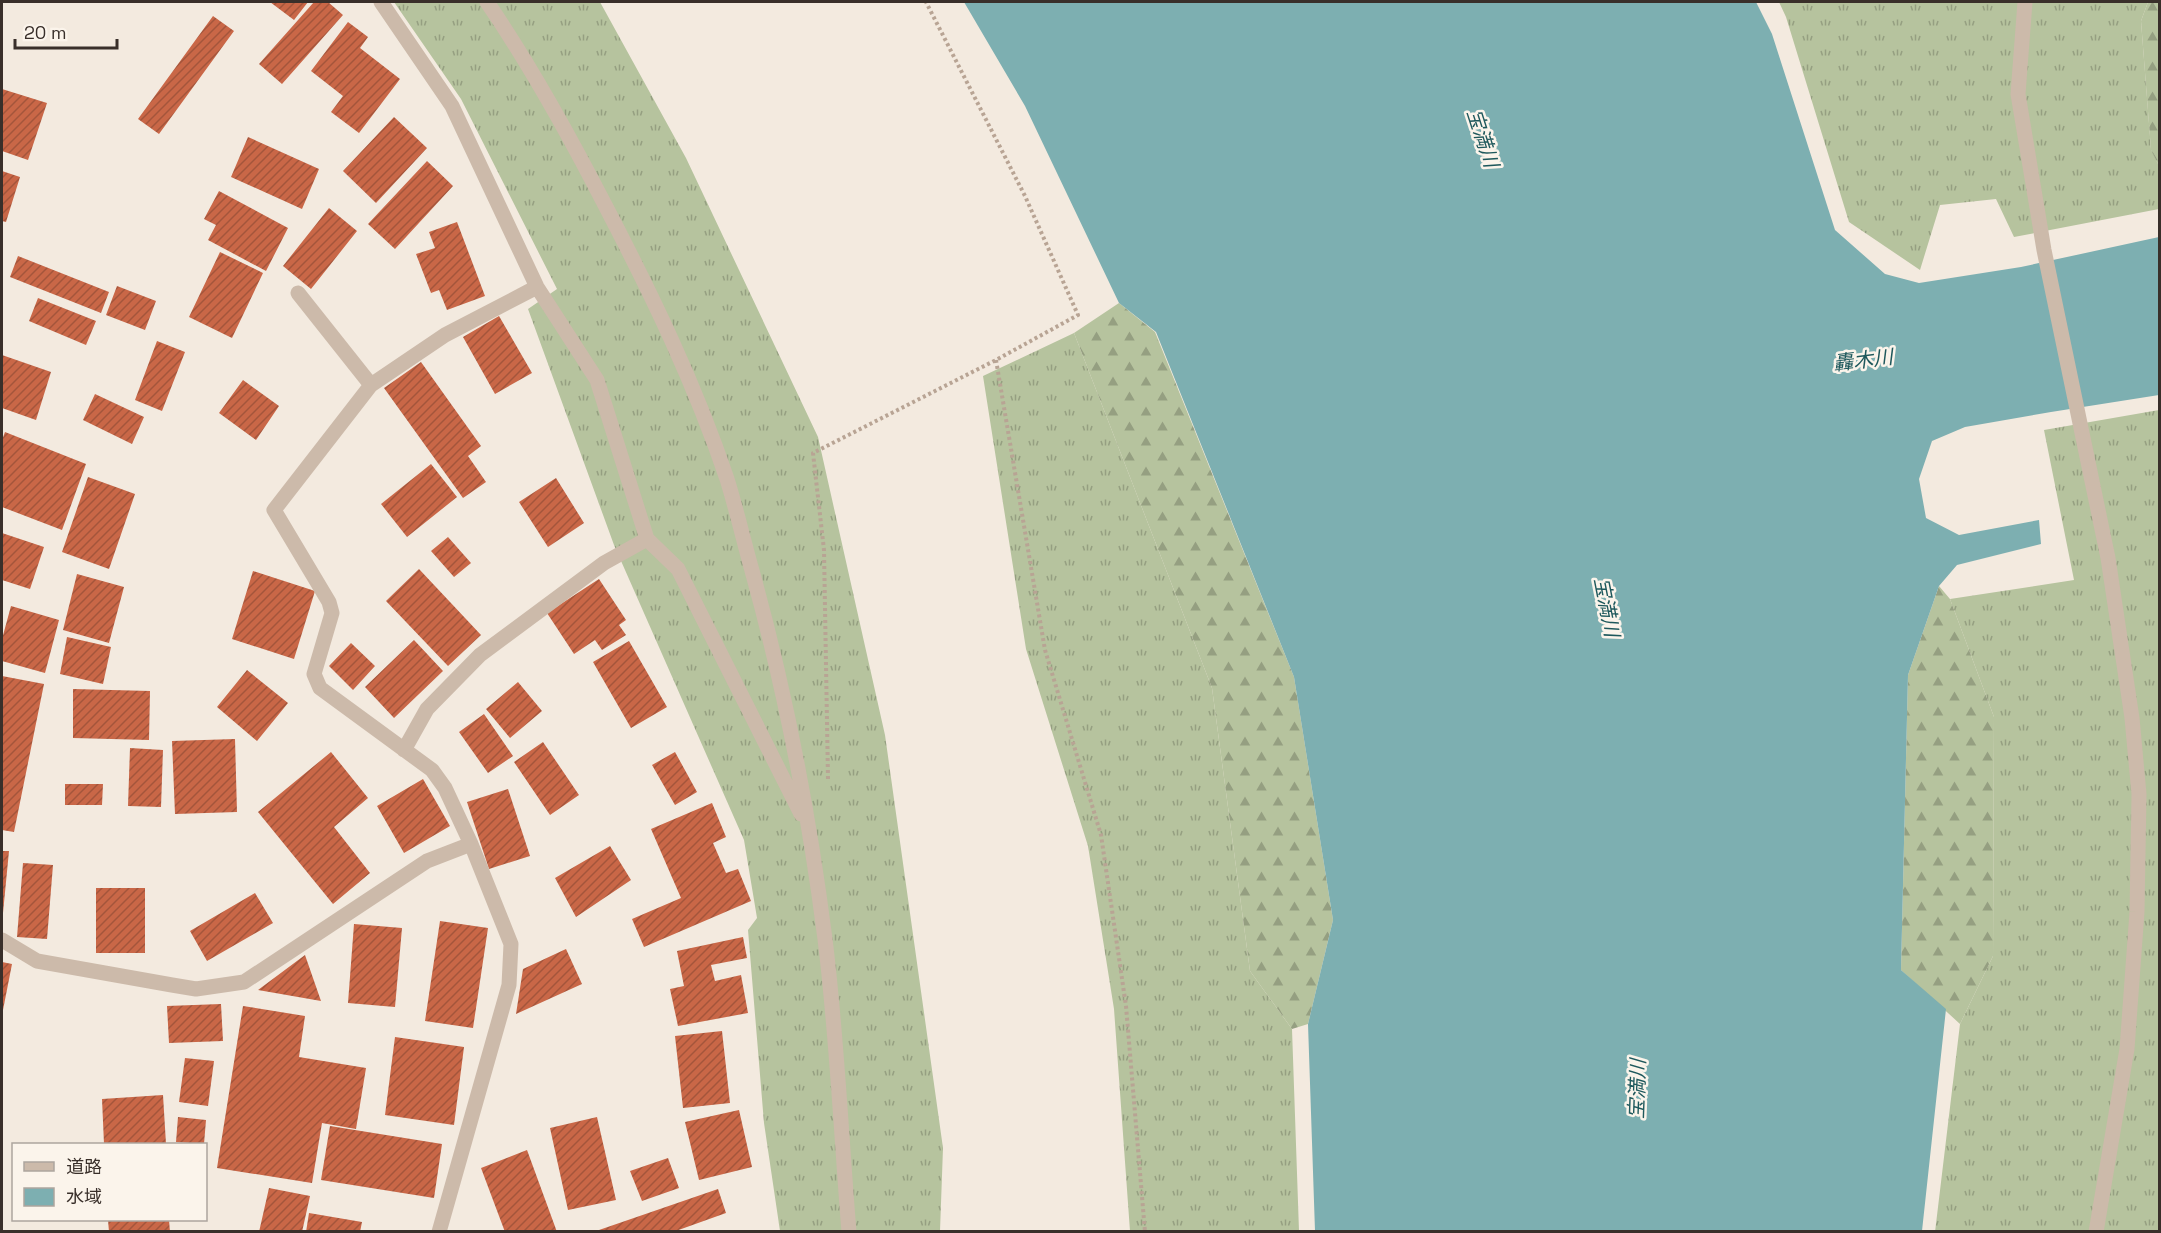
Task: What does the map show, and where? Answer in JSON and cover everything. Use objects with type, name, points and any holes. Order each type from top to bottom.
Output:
[{"type":"street","points":[[381,2],[452,106],[537,287],[597,380],[647,539],[678,569],[809,830]]},
{"type":"street","points":[[487,2],[505,28],[573,143],[634,260],[689,380],[727,480],[766,620],[809,830],[825,940],[849,1232]]},
{"type":"street","points":[[2025,2],[2018,94],[2044,250],[2109,570],[2132,718],[2139,794],[2137,912],[2127,1049],[2096,1232]]},
{"type":"street","points":[[439,1232],[508,986],[511,944],[471,844],[445,788],[432,770],[320,688],[314,674],[332,613],[329,602],[274,510],[371,385],[445,335],[537,287]]},
{"type":"street","points":[[298,293],[371,385]]},
{"type":"street","points":[[404,750],[427,709],[480,655],[604,563],[647,539]]},
{"type":"street","points":[[2,940],[37,961],[160,983],[196,989],[244,982],[427,861],[471,844]]},
{"type":"path","points":[[828,790],[824,550],[813,453],[996,360],[1078,315],[1025,196],[926,2]]},
{"type":"path","points":[[996,360],[1045,650],[1101,835],[1126,1006],[1144,1232]]},
{"type":"green space","points":[[394,2],[600,2],[686,158],[818,437],[885,735],[943,1148],[940,1231],[780,1231],[764,1123],[748,930],[757,918],[744,840],[614,545],[528,309],[557,289],[461,99]]},
{"type":"green space","points":[[1779,2],[2148,2],[2141,21],[2151,149],[2159,166],[2159,209],[2014,237],[1996,199],[1940,205],[1920,270],[1849,222],[1786,17]]},
{"type":"green space","points":[[2148,2],[2159,2],[2159,166],[2151,150],[2141,21]]},
{"type":"green space","points":[[1119,303],[1155,332],[1294,677],[1333,920],[1308,1024],[1292,1029],[1250,971],[1212,688],[1074,333]]},
{"type":"green space","points":[[1074,333],[1212,688],[1250,971],[1292,1029],[1299,1231],[1130,1231],[1114,1009],[1088,846],[1026,649],[983,376]]},
{"type":"green space","points":[[2159,410],[2159,1231],[1935,1232],[1960,1024],[1993,956],[1994,717],[1950,599],[2074,580],[2044,430]]},
{"type":"green space","points":[[1939,586],[1950,599],[1994,717],[1993,956],[1960,1024],[1901,970],[1908,675]]},
{"type":"water","points":[[964,2],[1756,2],[1772,34],[1835,230],[1885,274],[1919,283],[2021,267],[2159,237],[2159,395],[1965,427],[1932,441],[1919,479],[1926,518],[1959,535],[2039,520],[2041,544],[1957,565],[1939,586],[1908,675],[1901,970],[1946,1009],[1922,1231],[1315,1231],[1308,1024],[1333,920],[1294,677],[1156,332],[1119,303],[1025,106]]},
{"type":"building","points":[[270,2],[308,2],[294,20]]},
{"type":"building","points":[[314,2],[328,2],[343,15],[282,84],[259,64]]},
{"type":"building","points":[[213,16],[234,31],[159,134],[138,119]]},
{"type":"building","points":[[348,22],[368,37],[360,48],[400,79],[359,133],[331,112],[343,96],[311,71]]},
{"type":"building","points":[[2,89],[47,103],[28,160],[2,151]]},
{"type":"building","points":[[394,117],[427,148],[376,203],[343,171]]},
{"type":"building","points":[[248,137],[319,169],[302,209],[231,177]]},
{"type":"building","points":[[427,161],[453,186],[395,249],[368,224]]},
{"type":"building","points":[[2,171],[20,177],[6,222],[2,221]]},
{"type":"building","points":[[219,191],[288,228],[266,271],[208,240],[216,225],[204,219]]},
{"type":"building","points":[[329,208],[357,231],[311,289],[283,266]]},
{"type":"building","points":[[457,222],[485,296],[447,310],[439,290],[431,293],[416,254],[435,248],[429,232]]},
{"type":"building","points":[[220,252],[263,273],[232,338],[189,317]]},
{"type":"building","points":[[18,256],[109,292],[101,313],[10,277]]},
{"type":"building","points":[[117,286],[156,301],[145,330],[106,315]]},
{"type":"building","points":[[38,298],[96,321],[86,345],[29,321]]},
{"type":"building","points":[[499,316],[532,373],[495,394],[463,337]]},
{"type":"building","points":[[157,341],[185,352],[162,411],[135,400]]},
{"type":"building","points":[[2,355],[51,372],[36,420],[2,408]]},
{"type":"building","points":[[421,362],[481,446],[468,456],[486,482],[463,498],[384,388]]},
{"type":"building","points":[[243,380],[279,406],[256,440],[219,413]]},
{"type":"building","points":[[95,394],[144,417],[132,444],[83,420]]},
{"type":"building","points":[[5,432],[86,464],[62,530],[2,507],[2,440]]},
{"type":"building","points":[[431,464],[457,497],[407,537],[381,504]]},
{"type":"building","points":[[88,477],[135,494],[109,569],[62,552]]},
{"type":"building","points":[[556,478],[584,523],[548,547],[519,502]]},
{"type":"building","points":[[2,533],[44,547],[30,589],[2,580]]},
{"type":"building","points":[[448,537],[471,563],[454,577],[431,551]]},
{"type":"building","points":[[419,569],[481,635],[448,666],[386,601]]},
{"type":"building","points":[[253,571],[315,591],[294,659],[232,639]]},
{"type":"building","points":[[77,574],[124,587],[109,643],[63,630]]},
{"type":"building","points":[[599,579],[626,620],[619,625],[626,635],[602,650],[595,640],[574,654],[547,613]]},
{"type":"building","points":[[11,606],[59,620],[45,673],[2,661],[2,639]]},
{"type":"building","points":[[67,637],[111,647],[103,684],[60,674]]},
{"type":"building","points":[[414,640],[443,671],[394,718],[365,687]]},
{"type":"building","points":[[629,641],[667,707],[631,728],[593,662]]},
{"type":"building","points":[[351,643],[375,666],[353,690],[329,666]]},
{"type":"building","points":[[247,670],[288,703],[257,741],[217,707]]},
{"type":"building","points":[[2,676],[44,684],[14,832],[2,830]]},
{"type":"building","points":[[518,682],[542,711],[510,738],[486,709]]},
{"type":"building","points":[[73,689],[150,691],[149,740],[73,738]]},
{"type":"building","points":[[484,714],[513,756],[488,773],[459,732]]},
{"type":"building","points":[[235,739],[237,812],[175,814],[172,741]]},
{"type":"building","points":[[543,742],[579,795],[550,815],[514,762]]},
{"type":"building","points":[[130,748],[163,750],[161,807],[128,806]]},
{"type":"building","points":[[331,752],[368,798],[334,827],[370,873],[333,904],[258,812]]},
{"type":"building","points":[[675,752],[697,792],[675,805],[652,765]]},
{"type":"building","points":[[423,779],[450,826],[404,853],[377,806]]},
{"type":"building","points":[[65,784],[103,784],[102,805],[65,805]]},
{"type":"building","points":[[508,789],[530,856],[489,869],[467,802]]},
{"type":"building","points":[[712,803],[726,837],[713,843],[726,873],[738,869],[751,901],[644,947],[632,919],[681,898],[651,829]]},
{"type":"building","points":[[610,846],[631,880],[576,917],[555,878]]},
{"type":"building","points":[[2,851],[9,851],[3,913],[2,913]]},
{"type":"building","points":[[23,863],[53,865],[47,939],[17,937]]},
{"type":"building","points":[[96,888],[145,888],[145,953],[96,953]]},
{"type":"building","points":[[255,893],[273,923],[207,961],[190,931]]},
{"type":"building","points":[[440,921],[488,928],[473,1028],[425,1021]]},
{"type":"building","points":[[354,924],[402,928],[395,1007],[348,1003]]},
{"type":"building","points":[[743,937],[747,958],[711,965],[715,981],[741,975],[748,1013],[678,1026],[670,989],[684,986],[677,951]]},
{"type":"building","points":[[566,949],[582,984],[516,1014],[523,969]]},
{"type":"building","points":[[305,955],[321,1001],[258,990]]},
{"type":"building","points":[[2,962],[12,964],[3,1010],[2,1010]]},
{"type":"building","points":[[221,1004],[223,1041],[169,1043],[167,1006]]},
{"type":"building","points":[[243,1006],[305,1016],[299,1057],[366,1068],[356,1129],[322,1123],[312,1183],[217,1168]]},
{"type":"building","points":[[722,1031],[730,1103],[683,1108],[675,1036]]},
{"type":"building","points":[[395,1037],[464,1047],[454,1125],[385,1115]]},
{"type":"building","points":[[185,1058],[214,1061],[208,1106],[179,1102]]},
{"type":"building","points":[[163,1095],[166,1143],[104,1143],[102,1099]]},
{"type":"building","points":[[739,1110],[752,1167],[699,1180],[685,1122]]},
{"type":"building","points":[[178,1117],[206,1120],[204,1143],[176,1142]]},
{"type":"building","points":[[597,1117],[616,1200],[568,1210],[550,1128]]},
{"type":"building","points":[[330,1126],[442,1144],[434,1198],[321,1180]]},
{"type":"building","points":[[527,1150],[557,1232],[505,1232],[481,1168]]},
{"type":"building","points":[[668,1158],[679,1188],[642,1201],[630,1171]]},
{"type":"building","points":[[269,1188],[310,1196],[302,1232],[259,1232]]},
{"type":"building","points":[[718,1189],[726,1213],[673,1232],[600,1232],[599,1230]]},
{"type":"building","points":[[309,1213],[362,1222],[360,1232],[306,1232]]},
{"type":"building","points":[[108,1221],[169,1221],[170,1232],[109,1232]]},
{"type":"water label","name":"宝満川","points":[[1483,138]]},
{"type":"water label","name":"轟木川","points":[[1863,360]]},
{"type":"water label","name":"宝満川","points":[[1607,607]]},
{"type":"water label","name":"宝満川","points":[[1637,1089]]}]
